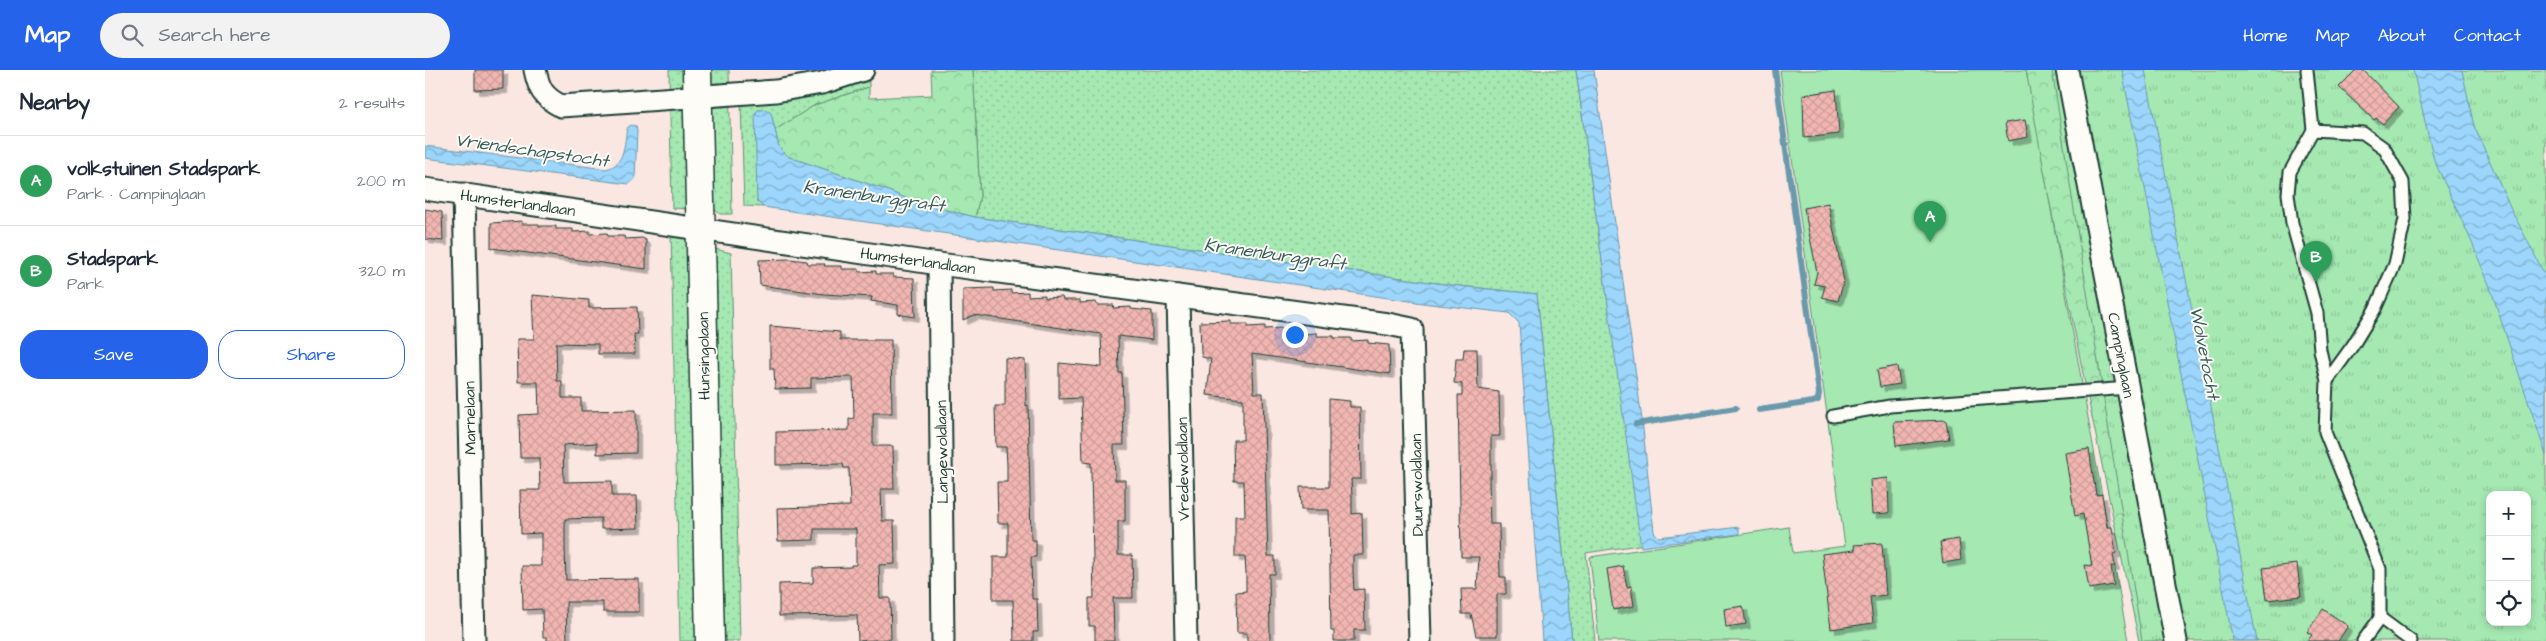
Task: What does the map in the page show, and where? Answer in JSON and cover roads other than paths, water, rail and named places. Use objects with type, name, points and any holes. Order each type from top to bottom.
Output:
[{"type":"street","points":[[535,70],[539,89],[548,100],[561,106],[776,92],[822,83],[863,70]]},
{"type":"street","name":"Hunsingolaan","points":[[697,70],[710,641]]},
{"type":"street","name":"Campinglaan","points":[[2067,70],[2176,641]]},
{"type":"street","name":"Humsterlandlaan","points":[[425,189],[939,264],[1387,324],[1412,329]]},
{"type":"street","name":"Marnelaan","points":[[464,194],[474,641]]},
{"type":"street","name":"Langewoldlaan","points":[[939,264],[943,641]]},
{"type":"street","name":"Vredewoldlaan","points":[[1178,296],[1186,641]]},
{"type":"street","name":"Duurswoldlaan","points":[[1412,329],[1420,641]]},
{"type":"lane","points":[[2307,70],[2313,130],[2290,172],[2288,194],[2292,223],[2317,313],[2320,350],[2327,381],[2325,432],[2380,569],[2379,618],[2363,641]]},
{"type":"lane","points":[[2313,130],[2363,133],[2385,148],[2403,182],[2405,220],[2395,264],[2375,309],[2353,345],[2327,381]]},
{"type":"lane","points":[[1833,416],[1890,406],[2128,388]]},
{"type":"lane","points":[[2379,618],[2411,641]]},
{"type":"water","points":[[1576,70],[1594,70],[1642,420],[1654,532],[1659,537],[1739,527],[1739,534],[1641,547]]},
{"type":"water","points":[[2122,70],[2145,70],[2257,641],[2233,641]]},
{"type":"water","points":[[2413,70],[2462,70],[2474,126],[2513,213],[2546,277],[2546,455],[2490,287],[2434,160]]},
{"type":"water","name":"Kranenburggraft","points":[[758,110],[766,110],[771,113],[779,147],[789,157],[886,190],[917,203],[975,217],[1450,285],[1537,294],[1572,641],[1542,641],[1519,323],[1509,313],[1430,304],[763,207],[757,201],[755,114]]},
{"type":"water","points":[[631,125],[636,126],[637,131],[635,179],[629,184],[425,158],[425,146],[606,169],[612,167],[620,158],[627,128]]},
{"type":"waterway","points":[[1759,410],[1813,402],[1818,400],[1819,393],[1775,70]]},
{"type":"waterway","points":[[1636,424],[1736,408]]},
{"type":"place","name":"volkstuinen Stadspark","points":[[1930,242]]},
{"type":"place","name":"Stadspark","points":[[2316,282]]},
{"type":"water label","name":"Vriendschapstocht","points":[[532,150]]},
{"type":"water label","name":"Wolvetocht","points":[[2205,353]]}]
